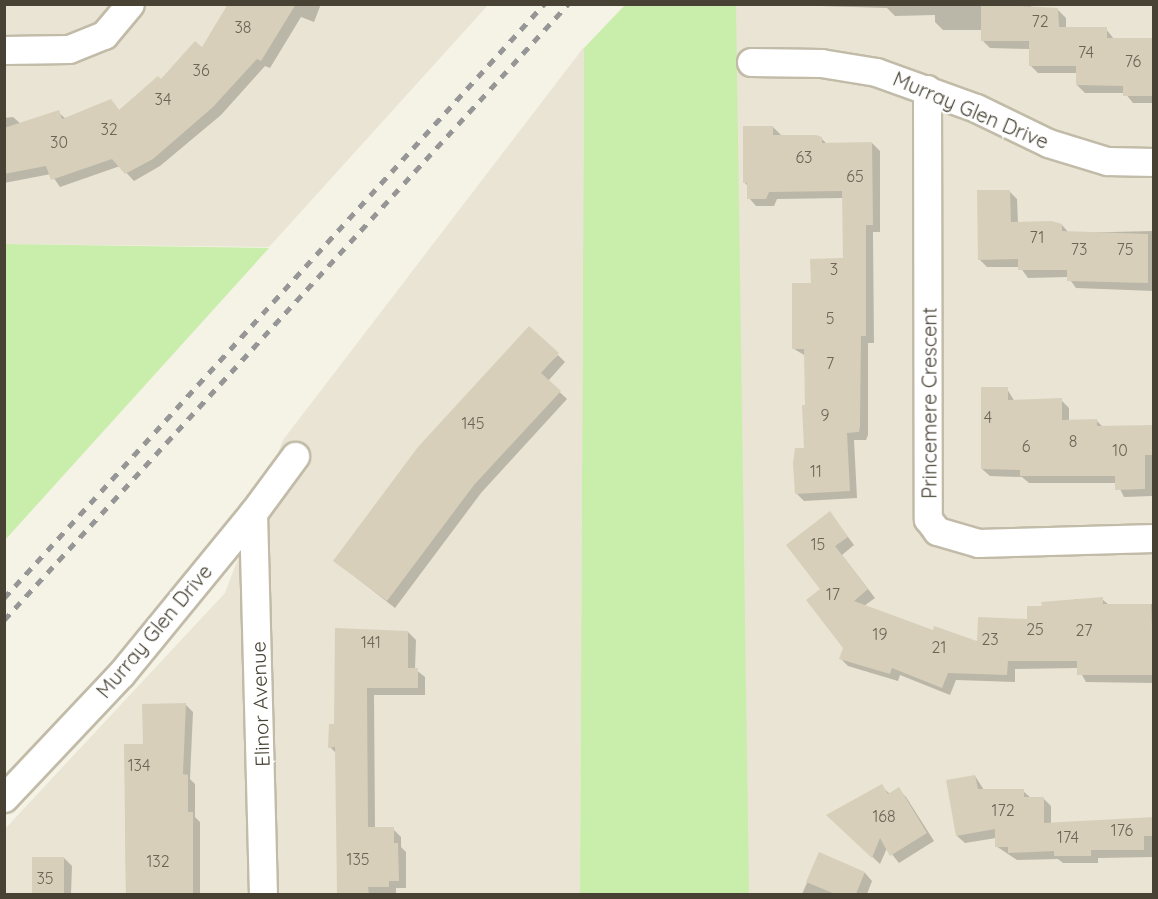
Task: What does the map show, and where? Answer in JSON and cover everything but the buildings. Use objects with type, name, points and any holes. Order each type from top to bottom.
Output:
[{"type":"street","points":[[4,50],[69,49],[104,34],[130,4]]},
{"type":"street","name":"Murray Glen Drive","points":[[751,62],[821,63],[865,70],[927,89],[976,108],[1048,143],[1107,161],[1154,162]]},
{"type":"street","name":"Princemere Crescent","points":[[927,89],[928,519],[937,531],[978,543],[1154,538]]},
{"type":"street","name":"Murray Glen Drive","points":[[4,798],[121,674],[253,513],[295,456]]},
{"type":"street","name":"Elinor Avenue","points":[[253,513],[263,894]]},
{"type":"shaded area","points":[[5,5],[488,5],[269,247],[5,244]]},
{"type":"shaded area","points":[[736,5],[1153,5],[1153,894],[736,894]]},
{"type":"shaded area","points":[[584,47],[580,894],[5,894],[4,830],[225,593],[283,440]]},
{"type":"green space","points":[[626,4],[736,5],[749,894],[580,894],[584,48]]},
{"type":"green space","points":[[4,244],[269,248],[5,540]]},
{"type":"railway","points":[[4,598],[544,4]]},
{"type":"railway","points":[[4,620],[568,4]]}]
